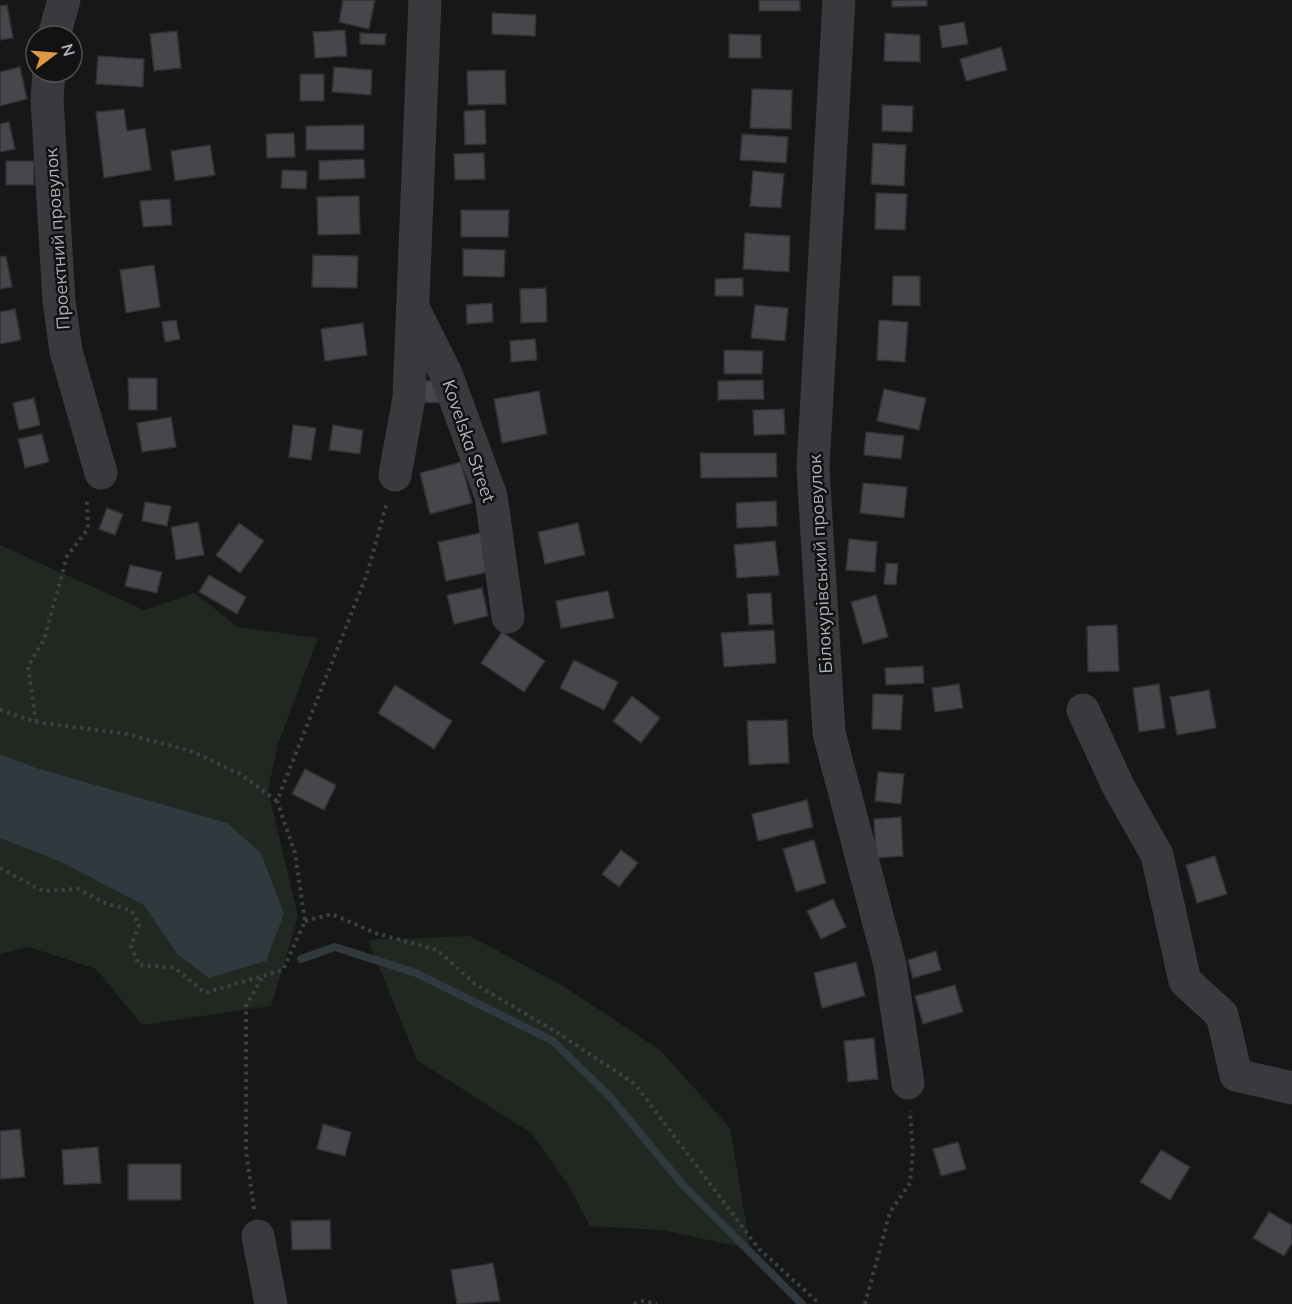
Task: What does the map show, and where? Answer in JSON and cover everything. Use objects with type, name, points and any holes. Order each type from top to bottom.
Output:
[{"type":"street","points":[[57,24],[63,0]]},
{"type":"street","name":"Kovelska Street","points":[[394,475],[409,398],[425,0]]},
{"type":"street","name":"Білокурівський провулок","points":[[839,0],[813,468],[828,722],[890,964],[908,1083]]},
{"type":"street","name":"Проектний провулок","points":[[48,84],[47,99],[59,301],[66,351],[102,473]]},
{"type":"street","name":"Kovelska Street","points":[[413,308],[446,374],[492,496],[508,617]]},
{"type":"street","points":[[1083,710],[1118,786],[1156,855],[1185,981],[1222,1015],[1236,1076],[1292,1088]]},
{"type":"street","points":[[258,1236],[271,1304]]},
{"type":"path","points":[[277,801],[367,574],[394,475]]},
{"type":"path","points":[[36,722],[28,666],[44,640],[67,556],[88,529]]},
{"type":"path","points":[[0,710],[36,722],[127,734],[191,751],[240,774],[277,801],[295,853],[305,921],[283,970],[205,993],[175,968],[139,965],[132,946],[139,925],[132,911],[105,903],[78,889],[43,891],[0,868]]},
{"type":"path","points":[[305,921],[332,914],[375,933],[437,950],[476,984],[558,1033],[635,1084],[759,1249],[819,1304]]},
{"type":"path","points":[[258,1236],[246,1151],[245,1039],[246,1006],[263,976]]},
{"type":"path","points":[[865,1304],[890,1212],[910,1183],[914,1151],[908,1083]]},
{"type":"path","points":[[634,1304],[642,1301],[657,1304]]},
{"type":"shaded area","points":[[0,545],[144,610],[194,593],[238,627],[318,638],[278,744],[268,790],[298,916],[271,1006],[142,1025],[96,969],[29,947],[0,954]]},
{"type":"shaded area","points":[[0,754],[36,768],[227,823],[261,853],[284,914],[266,961],[209,978],[177,954],[144,905],[59,861],[0,838]]},
{"type":"shaded area","points":[[470,936],[563,986],[660,1050],[730,1128],[750,1249],[662,1230],[590,1226],[569,1186],[531,1133],[417,1060],[368,940]]},
{"type":"building","points":[[343,0],[375,0],[369,29],[339,22]]},
{"type":"building","points":[[759,0],[800,0],[800,11],[759,11]]},
{"type":"building","points":[[892,0],[927,0],[927,6],[892,7]]},
{"type":"building","points":[[7,5],[13,38],[0,40],[0,6]]},
{"type":"building","points":[[492,13],[536,15],[535,36],[492,34]]},
{"type":"building","points":[[964,22],[968,44],[942,48],[939,26]]},
{"type":"building","points":[[345,30],[347,56],[315,58],[313,32]]},
{"type":"building","points":[[177,31],[181,68],[154,71],[150,34]]},
{"type":"building","points":[[360,33],[386,34],[385,45],[360,44]]},
{"type":"building","points":[[885,33],[920,35],[920,62],[884,61]]},
{"type":"building","points":[[729,34],[761,35],[761,58],[729,58]]},
{"type":"building","points":[[1001,47],[1007,70],[966,81],[960,59]]},
{"type":"building","points":[[98,56],[144,59],[143,87],[96,84]]},
{"type":"building","points":[[20,67],[27,99],[0,106],[0,72]]},
{"type":"building","points":[[334,67],[372,70],[371,95],[332,92]]},
{"type":"building","points":[[505,70],[506,104],[468,105],[467,71]]},
{"type":"building","points":[[300,74],[324,74],[324,101],[300,101]]},
{"type":"building","points":[[752,89],[792,90],[791,129],[750,128]]},
{"type":"building","points":[[882,105],[913,106],[912,132],[882,131]]},
{"type":"building","points":[[124,109],[127,131],[145,128],[151,170],[104,178],[96,112]]},
{"type":"building","points":[[485,110],[486,144],[465,145],[464,111]]},
{"type":"building","points":[[9,122],[15,149],[0,152],[0,124]]},
{"type":"building","points":[[364,125],[364,150],[306,150],[306,126]]},
{"type":"building","points":[[294,133],[295,157],[267,158],[266,134]]},
{"type":"building","points":[[742,134],[788,137],[786,163],[740,160]]},
{"type":"building","points":[[873,143],[906,145],[904,186],[871,184]]},
{"type":"building","points":[[210,145],[215,175],[175,181],[171,151]]},
{"type":"building","points":[[484,153],[485,179],[455,180],[454,154]]},
{"type":"building","points":[[364,159],[365,178],[319,180],[319,161]]},
{"type":"building","points":[[6,161],[34,161],[34,185],[6,185]]},
{"type":"building","points":[[282,170],[307,171],[306,189],[281,188]]},
{"type":"building","points":[[753,171],[784,174],[781,208],[750,206]]},
{"type":"building","points":[[876,193],[907,194],[905,230],[875,229]]},
{"type":"building","points":[[359,196],[360,234],[318,235],[317,197]]},
{"type":"building","points":[[170,199],[172,225],[143,227],[140,201]]},
{"type":"building","points":[[461,210],[509,210],[508,237],[461,237]]},
{"type":"building","points":[[745,233],[790,236],[789,272],[743,269]]},
{"type":"building","points":[[463,249],[505,250],[504,277],[463,276]]},
{"type":"building","points":[[313,255],[358,256],[357,288],[312,287]]},
{"type":"building","points":[[6,256],[12,287],[0,289],[0,257]]},
{"type":"building","points":[[154,265],[160,307],[126,313],[120,270]]},
{"type":"building","points":[[893,276],[920,276],[920,306],[892,305]]},
{"type":"building","points":[[743,278],[743,296],[715,296],[715,279]]},
{"type":"building","points":[[546,288],[547,322],[521,323],[520,289]]},
{"type":"building","points":[[492,303],[493,322],[467,324],[466,305]]},
{"type":"building","points":[[755,305],[788,308],[785,341],[751,338]]},
{"type":"building","points":[[15,309],[21,340],[0,344],[0,312]]},
{"type":"building","points":[[176,320],[180,339],[165,342],[162,322]]},
{"type":"building","points":[[879,320],[908,322],[905,362],[877,360]]},
{"type":"building","points":[[363,323],[367,355],[325,361],[321,329]]},
{"type":"building","points":[[535,339],[537,360],[511,362],[510,341]]},
{"type":"building","points":[[724,350],[763,351],[762,374],[724,374]]},
{"type":"building","points":[[128,378],[157,378],[157,410],[129,410]]},
{"type":"building","points":[[420,380],[446,382],[445,403],[419,402]]},
{"type":"building","points":[[763,380],[764,399],[718,400],[718,381]]},
{"type":"building","points":[[884,389],[926,398],[919,430],[877,421]]},
{"type":"building","points":[[539,391],[547,434],[502,443],[494,399]]},
{"type":"building","points":[[34,398],[40,425],[19,430],[13,403]]},
{"type":"building","points":[[784,409],[785,434],[754,435],[753,410]]},
{"type":"building","points":[[171,417],[176,447],[142,452],[137,423]]},
{"type":"building","points":[[293,425],[316,428],[311,460],[289,457]]},
{"type":"building","points":[[333,425],[363,430],[360,454],[329,450]]},
{"type":"building","points":[[866,432],[904,436],[901,459],[864,455]]},
{"type":"building","points":[[42,434],[49,462],[25,468],[18,439]]},
{"type":"building","points":[[700,453],[776,453],[777,477],[701,478]]},
{"type":"building","points":[[461,462],[472,503],[430,514],[420,473]]},
{"type":"building","points":[[863,483],[907,487],[904,518],[860,513]]},
{"type":"building","points":[[776,501],[777,526],[737,528],[736,503]]},
{"type":"building","points":[[145,502],[171,506],[167,526],[142,521]]},
{"type":"building","points":[[107,508],[123,514],[115,535],[99,529]]},
{"type":"building","points":[[198,522],[204,555],[176,560],[171,527]]},
{"type":"building","points":[[239,523],[264,541],[240,573],[216,555]]},
{"type":"building","points":[[578,523],[585,555],[545,564],[538,532]]},
{"type":"building","points":[[481,533],[489,572],[446,581],[438,542]]},
{"type":"building","points":[[849,539],[877,542],[875,572],[846,570]]},
{"type":"building","points":[[775,541],[779,575],[737,578],[734,545]]},
{"type":"building","points":[[886,563],[898,564],[896,585],[884,584]]},
{"type":"building","points":[[130,565],[162,572],[157,593],[125,586]]},
{"type":"building","points":[[209,575],[246,597],[237,614],[199,592]]},
{"type":"building","points":[[482,588],[488,616],[454,624],[447,595]]},
{"type":"building","points":[[608,591],[614,618],[561,628],[556,601]]},
{"type":"building","points":[[771,593],[773,624],[749,625],[747,594]]},
{"type":"building","points":[[876,595],[888,637],[863,644],[851,602]]},
{"type":"building","points":[[1117,625],[1119,671],[1088,672],[1087,626]]},
{"type":"building","points":[[774,630],[776,663],[724,667],[721,633]]},
{"type":"building","points":[[502,632],[545,661],[524,692],[481,663]]},
{"type":"building","points":[[574,660],[618,682],[604,710],[560,688]]},
{"type":"building","points":[[923,666],[924,683],[886,685],[885,668]]},
{"type":"building","points":[[959,684],[963,708],[935,712],[932,688]]},
{"type":"building","points":[[1159,684],[1165,728],[1139,732],[1133,688]]},
{"type":"building","points":[[395,685],[452,721],[434,749],[378,713]]},
{"type":"building","points":[[1209,690],[1216,728],[1177,735],[1170,697]]},
{"type":"building","points":[[873,694],[903,695],[901,730],[872,729]]},
{"type":"building","points":[[632,696],[660,718],[641,743],[613,721]]},
{"type":"building","points":[[787,720],[789,763],[749,765],[747,721]]},
{"type":"building","points":[[305,769],[336,785],[324,810],[292,794]]},
{"type":"building","points":[[878,772],[904,774],[901,804],[875,801]]},
{"type":"building","points":[[807,800],[813,827],[758,841],[752,814]]},
{"type":"building","points":[[901,817],[903,856],[876,858],[874,819]]},
{"type":"building","points":[[814,840],[826,883],[796,892],[783,849]]},
{"type":"building","points":[[621,850],[638,863],[619,887],[602,874]]},
{"type":"building","points":[[1215,856],[1227,894],[1197,903],[1186,865]]},
{"type":"building","points":[[833,899],[846,927],[821,939],[807,911]]},
{"type":"building","points":[[936,951],[941,970],[913,978],[908,960]]},
{"type":"building","points":[[856,962],[865,996],[822,1008],[814,973]]},
{"type":"building","points":[[955,985],[963,1012],[923,1024],[915,996]]},
{"type":"building","points":[[874,1038],[878,1079],[848,1082],[844,1041]]},
{"type":"building","points":[[323,1124],[351,1132],[345,1156],[317,1149]]},
{"type":"building","points":[[20,1129],[25,1177],[0,1179],[0,1131]]},
{"type":"building","points":[[958,1142],[966,1169],[941,1176],[933,1149]]},
{"type":"building","points":[[98,1147],[101,1183],[64,1185],[62,1150]]},
{"type":"building","points":[[1161,1150],[1190,1167],[1170,1200],[1140,1182]]},
{"type":"building","points":[[128,1164],[181,1164],[181,1200],[128,1200]]},
{"type":"building","points":[[1269,1212],[1292,1225],[1292,1243],[1284,1256],[1253,1238]]},
{"type":"building","points":[[330,1220],[331,1249],[292,1250],[291,1221]]},
{"type":"building","points":[[493,1263],[500,1301],[457,1304],[451,1270]]},
{"type":"waterway","points":[[301,959],[335,947],[416,973],[553,1041],[611,1098],[683,1185],[802,1304]]}]
